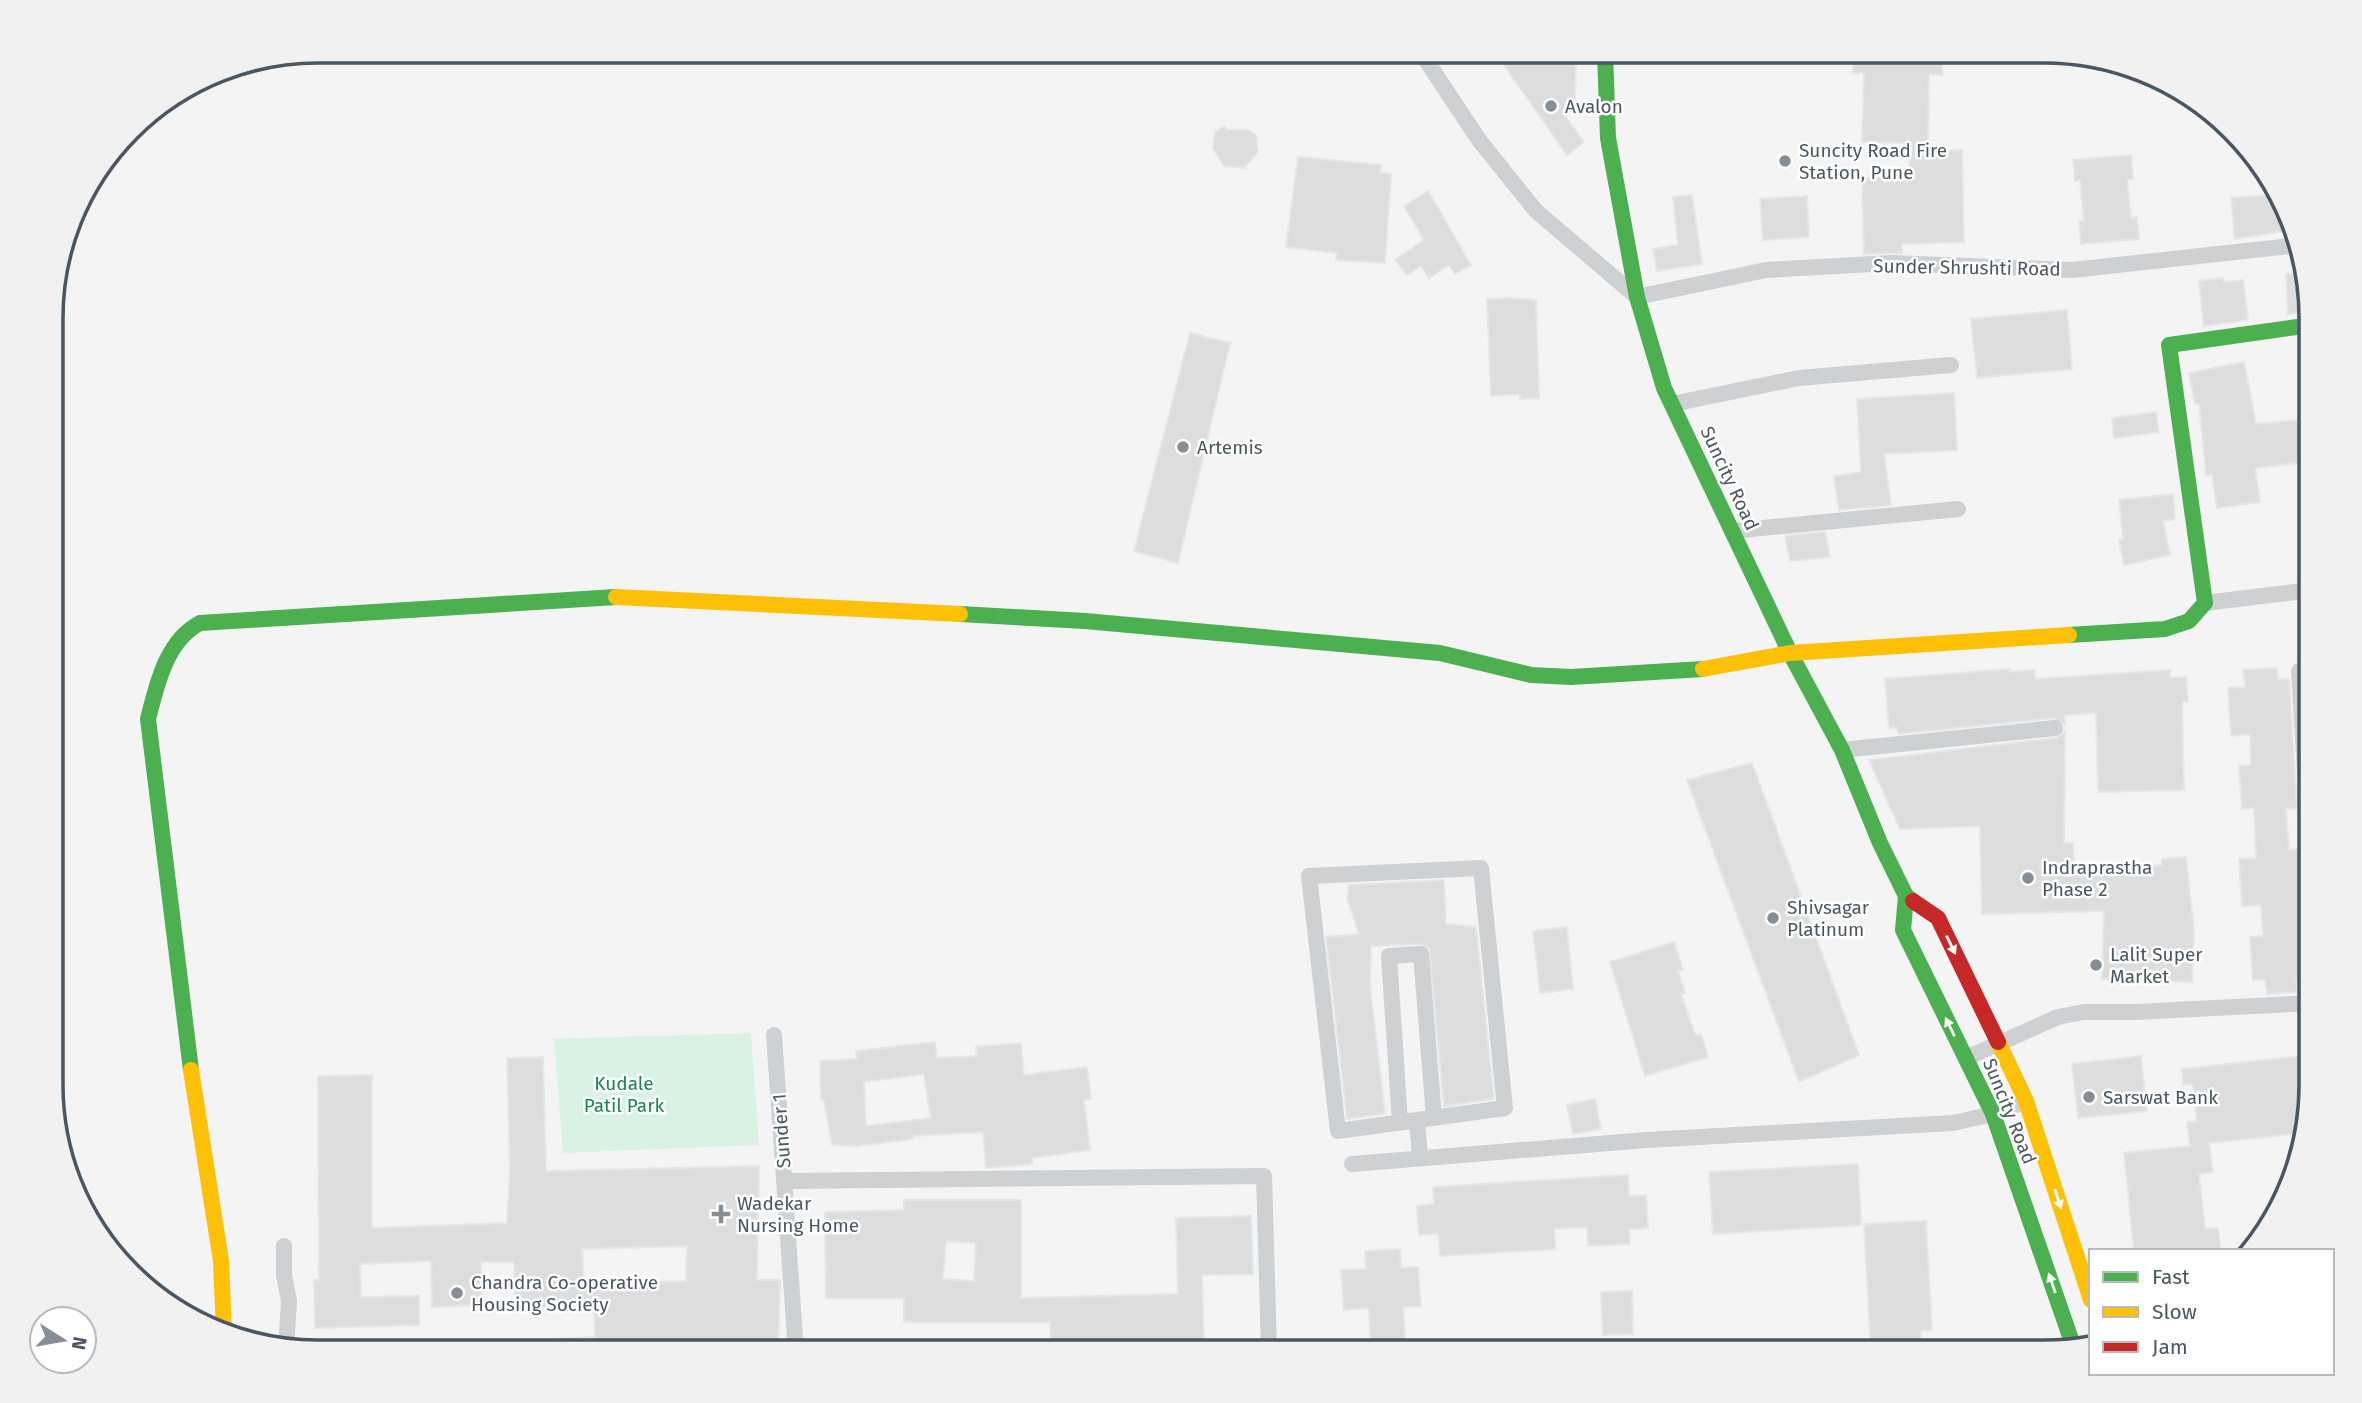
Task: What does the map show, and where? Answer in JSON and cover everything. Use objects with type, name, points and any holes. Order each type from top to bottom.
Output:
[{"type":"street","points":[[1428,63],[1479,140],[1536,211],[1637,297]]},
{"type":"street","name":"Suncity Road","points":[[1605,63],[1608,138],[1637,297],[1672,404],[1790,653],[1842,750],[1880,843],[1906,896],[1938,918],[2026,1101],[2089,1294]]},
{"type":"street","name":"Sunder Shrushti Road","points":[[1637,297],[1766,270],[1891,262],[2072,270],[2288,246]]},
{"type":"street","points":[[2205,603],[2169,345],[2299,327]]},
{"type":"street","points":[[1672,404],[1799,378],[1951,365]]},
{"type":"street","points":[[1732,531],[1958,509]]},
{"type":"street","points":[[224,1322],[221,1261],[180,998],[148,719],[161,670],[187,630],[200,623],[635,596],[1085,621],[1440,653],[1517,672],[1571,677],[1718,668],[1790,653],[2165,629],[2189,621],[2205,603],[2299,591]]},
{"type":"street","points":[[1842,750],[2055,728]]},
{"type":"street","points":[[1481,868],[1505,1108],[1417,1121],[1338,1131],[1309,876],[1481,868]]},
{"type":"street","name":"Suncity Road","points":[[1906,896],[1903,930],[1993,1114],[2071,1338]]},
{"type":"street","points":[[1400,1123],[1389,956],[1421,954],[1434,1118]]},
{"type":"street","points":[[1966,1058],[2058,1017],[2084,1012],[2299,1004]]},
{"type":"street","name":"Sunder 1","points":[[774,1035],[794,1340]]},
{"type":"street","points":[[1352,1164],[1420,1157],[1953,1123],[1993,1114],[2026,1101]]},
{"type":"street","points":[[1417,1121],[1420,1157]]},
{"type":"street","points":[[785,1181],[1264,1176],[1269,1340]]},
{"type":"street","points":[[284,1246],[284,1275],[289,1301],[287,1338]]},
{"type":"green space","name":"Kudale Patil Park","points":[[751,1033],[759,1145],[563,1153],[554,1039]]},
{"type":"building","name":"Avalon","points":[[1502,63],[1576,63],[1575,99],[1562,112],[1584,142],[1567,155]]},
{"type":"building","points":[[1853,63],[1942,63],[1942,75],[1929,74],[1928,151],[1962,150],[1964,242],[1902,244],[1902,253],[1864,254],[1862,178],[1910,177],[1909,143],[1862,142],[1864,73],[1853,73]]},
{"type":"building","points":[[1224,126],[1228,130],[1249,130],[1256,135],[1258,152],[1244,168],[1224,166],[1213,148],[1215,132]]},
{"type":"building","points":[[2131,155],[2133,179],[2127,179],[2131,218],[2137,217],[2139,239],[2081,244],[2079,221],[2084,221],[2080,181],[2075,181],[2073,160]]},
{"type":"building","points":[[1298,157],[1381,165],[1380,173],[1391,174],[1385,263],[1336,260],[1337,253],[1286,247]]},
{"type":"building","points":[[1428,191],[1471,265],[1455,274],[1449,265],[1429,278],[1421,266],[1407,275],[1395,260],[1424,240],[1404,206]]},
{"type":"building","points":[[1692,195],[1702,264],[1657,271],[1653,249],[1678,245],[1673,197]]},
{"type":"building","points":[[2267,195],[2283,231],[2235,239],[2231,198]]},
{"type":"building","points":[[1807,196],[1809,237],[1763,240],[1760,199]]},
{"type":"building","points":[[2286,274],[2295,274],[2299,313],[2288,314]]},
{"type":"building","points":[[2223,278],[2224,282],[2243,280],[2248,320],[2204,326],[2199,281]]},
{"type":"building","points":[[1487,299],[1536,300],[1539,398],[1520,399],[1520,394],[1491,396]]},
{"type":"building","points":[[2067,310],[2072,369],[1977,378],[1971,319]]},
{"type":"building","name":"Artemis","points":[[1190,333],[1230,343],[1178,563],[1134,551]]},
{"type":"building","points":[[2244,362],[2256,424],[2299,420],[2299,462],[2255,468],[2260,502],[2217,508],[2212,474],[2206,475],[2199,404],[2195,404],[2189,373]]},
{"type":"building","points":[[1954,393],[1957,450],[1884,454],[1891,505],[1839,510],[1834,476],[1861,472],[1857,399]]},
{"type":"building","points":[[2156,412],[2159,432],[2114,438],[2112,418]]},
{"type":"building","points":[[2173,494],[2175,519],[2163,521],[2170,555],[2124,565],[2119,540],[2123,539],[2119,500]]},
{"type":"building","points":[[1825,532],[1830,557],[1790,561],[1785,536]]},
{"type":"building","points":[[2277,668],[2278,679],[2289,679],[2297,808],[2286,809],[2289,850],[2299,849],[2297,992],[2267,994],[2265,979],[2253,980],[2250,937],[2263,936],[2261,905],[2242,906],[2239,859],[2256,858],[2254,808],[2242,809],[2239,766],[2251,765],[2250,734],[2231,736],[2228,688],[2245,687],[2243,670]]},
{"type":"building","points":[[2009,669],[2009,672],[2034,670],[2035,679],[2170,670],[2170,678],[2186,677],[2188,702],[2182,702],[2184,790],[2098,792],[2096,713],[2065,715],[2065,725],[2054,718],[1898,734],[1897,727],[1889,728],[1885,679]]},
{"type":"building","points":[[2065,731],[2064,843],[2073,843],[2074,868],[2128,863],[2129,869],[2162,865],[2162,859],[2186,857],[2194,930],[2192,982],[2102,979],[2104,911],[1982,914],[1980,826],[1900,829],[1869,760],[2056,738]]},
{"type":"building","name":"Shivsagar Platinum","points":[[1752,763],[1859,1055],[1799,1082],[1687,780]]},
{"type":"building","points":[[1444,880],[1446,924],[1476,927],[1494,1099],[1444,1106],[1429,948],[1420,944],[1371,946],[1370,985],[1385,1114],[1347,1119],[1326,937],[1359,934],[1347,898],[1349,885]]},
{"type":"building","points":[[1567,927],[1573,989],[1540,993],[1533,931]]},
{"type":"building","points":[[1674,942],[1683,970],[1678,971],[1685,993],[1681,994],[1695,1035],[1701,1034],[1708,1057],[1645,1076],[1610,962]]},
{"type":"building","points":[[935,1042],[937,1058],[977,1056],[976,1047],[1021,1043],[1024,1075],[1087,1067],[1091,1099],[1084,1100],[1090,1150],[1032,1158],[1032,1164],[986,1168],[983,1132],[913,1136],[913,1139],[856,1146],[832,1145],[824,1100],[821,1100],[820,1061],[857,1059],[856,1051]],"holes":[[[924,1074],[931,1118],[866,1126],[864,1082]]]},
{"type":"building","points":[[2141,1056],[2147,1111],[2078,1118],[2072,1064]]},
{"type":"building","points":[[2299,1056],[2294,1134],[2209,1143],[2213,1172],[2199,1174],[2205,1229],[2218,1228],[2221,1249],[2134,1249],[2124,1153],[2190,1146],[2187,1122],[2197,1121],[2193,1084],[2183,1085],[2182,1069]]},
{"type":"building","points":[[543,1057],[546,1171],[759,1166],[757,1280],[780,1280],[778,1340],[555,1340],[595,1337],[594,1304],[516,1309],[514,1262],[481,1262],[482,1305],[432,1307],[431,1261],[360,1264],[361,1297],[419,1296],[419,1325],[315,1328],[314,1280],[319,1280],[318,1076],[372,1075],[372,1228],[507,1223],[510,1169],[507,1058]],"holes":[[[687,1246],[686,1281],[584,1284],[582,1249]]]},
{"type":"building","points":[[1595,1099],[1601,1129],[1573,1134],[1567,1105]]},
{"type":"building","points":[[1858,1164],[1861,1225],[1713,1234],[1709,1172]]},
{"type":"building","points":[[1628,1175],[1629,1196],[1646,1195],[1648,1228],[1629,1229],[1630,1244],[1588,1246],[1587,1227],[1554,1229],[1556,1249],[1440,1256],[1438,1233],[1419,1235],[1417,1206],[1434,1204],[1433,1187]]},
{"type":"building","points":[[904,1200],[1021,1200],[1021,1298],[1178,1294],[1176,1218],[1251,1216],[1253,1274],[1202,1275],[1204,1340],[1051,1340],[1050,1322],[904,1322],[904,1298],[826,1298],[825,1212],[904,1210]],"holes":[[[946,1241],[976,1243],[974,1281],[943,1279]]]},
{"type":"building","points":[[1926,1221],[1932,1330],[1921,1330],[1921,1340],[1870,1340],[1864,1224]]},
{"type":"building","points":[[1400,1249],[1401,1268],[1418,1267],[1421,1306],[1403,1307],[1405,1340],[1370,1340],[1369,1308],[1344,1310],[1341,1270],[1366,1269],[1365,1251]]},
{"type":"building","points":[[1632,1291],[1633,1334],[1603,1335],[1601,1292]]},
{"type":"traffic: fast","points":[[1605,63],[1608,138],[1637,297],[1664,388],[1790,653],[1842,750],[1880,843],[1906,896],[1913,901]]},
{"type":"traffic: fast","points":[[2069,635],[2165,629],[2189,621],[2205,603],[2169,345],[2299,327]]},
{"type":"traffic: fast","points":[[191,1070],[148,719],[165,665],[179,641],[200,623],[616,597]]},
{"type":"traffic: fast","points":[[960,614],[1085,621],[1440,653],[1531,675],[1571,677],[1703,669]]},
{"type":"traffic: fast","points":[[1906,896],[1903,930],[1993,1114],[2071,1338]]},
{"type":"traffic: slow","points":[[616,597],[960,614]]},
{"type":"traffic: slow","points":[[1703,669],[1790,653],[2069,635]]},
{"type":"traffic: slow","points":[[1998,1042],[2026,1101],[2089,1294]]},
{"type":"traffic: slow","points":[[191,1070],[221,1261],[224,1322]]},
{"type":"traffic: jam","points":[[1913,901],[1938,918],[1998,1042]]},
{"type":"place","name":"Avalon","points":[[1551,106]]},
{"type":"place","name":"Suncity Road Fire Station, Pune","points":[[1785,161]]},
{"type":"place","name":"Artemis","points":[[1183,447]]},
{"type":"place","name":"Indraprastha Phase 2","points":[[2028,878]]},
{"type":"place","name":"Shivsagar Platinum","points":[[1773,918]]},
{"type":"place","name":"Lalit Super Market","points":[[2096,965]]},
{"type":"place","name":"Sarswat Bank","points":[[2089,1097]]},
{"type":"place","name":"Wadekar Nursing Home","points":[[721,1214]]},
{"type":"place","name":"Chandra Co-operative Housing Society","points":[[457,1293]]}]
